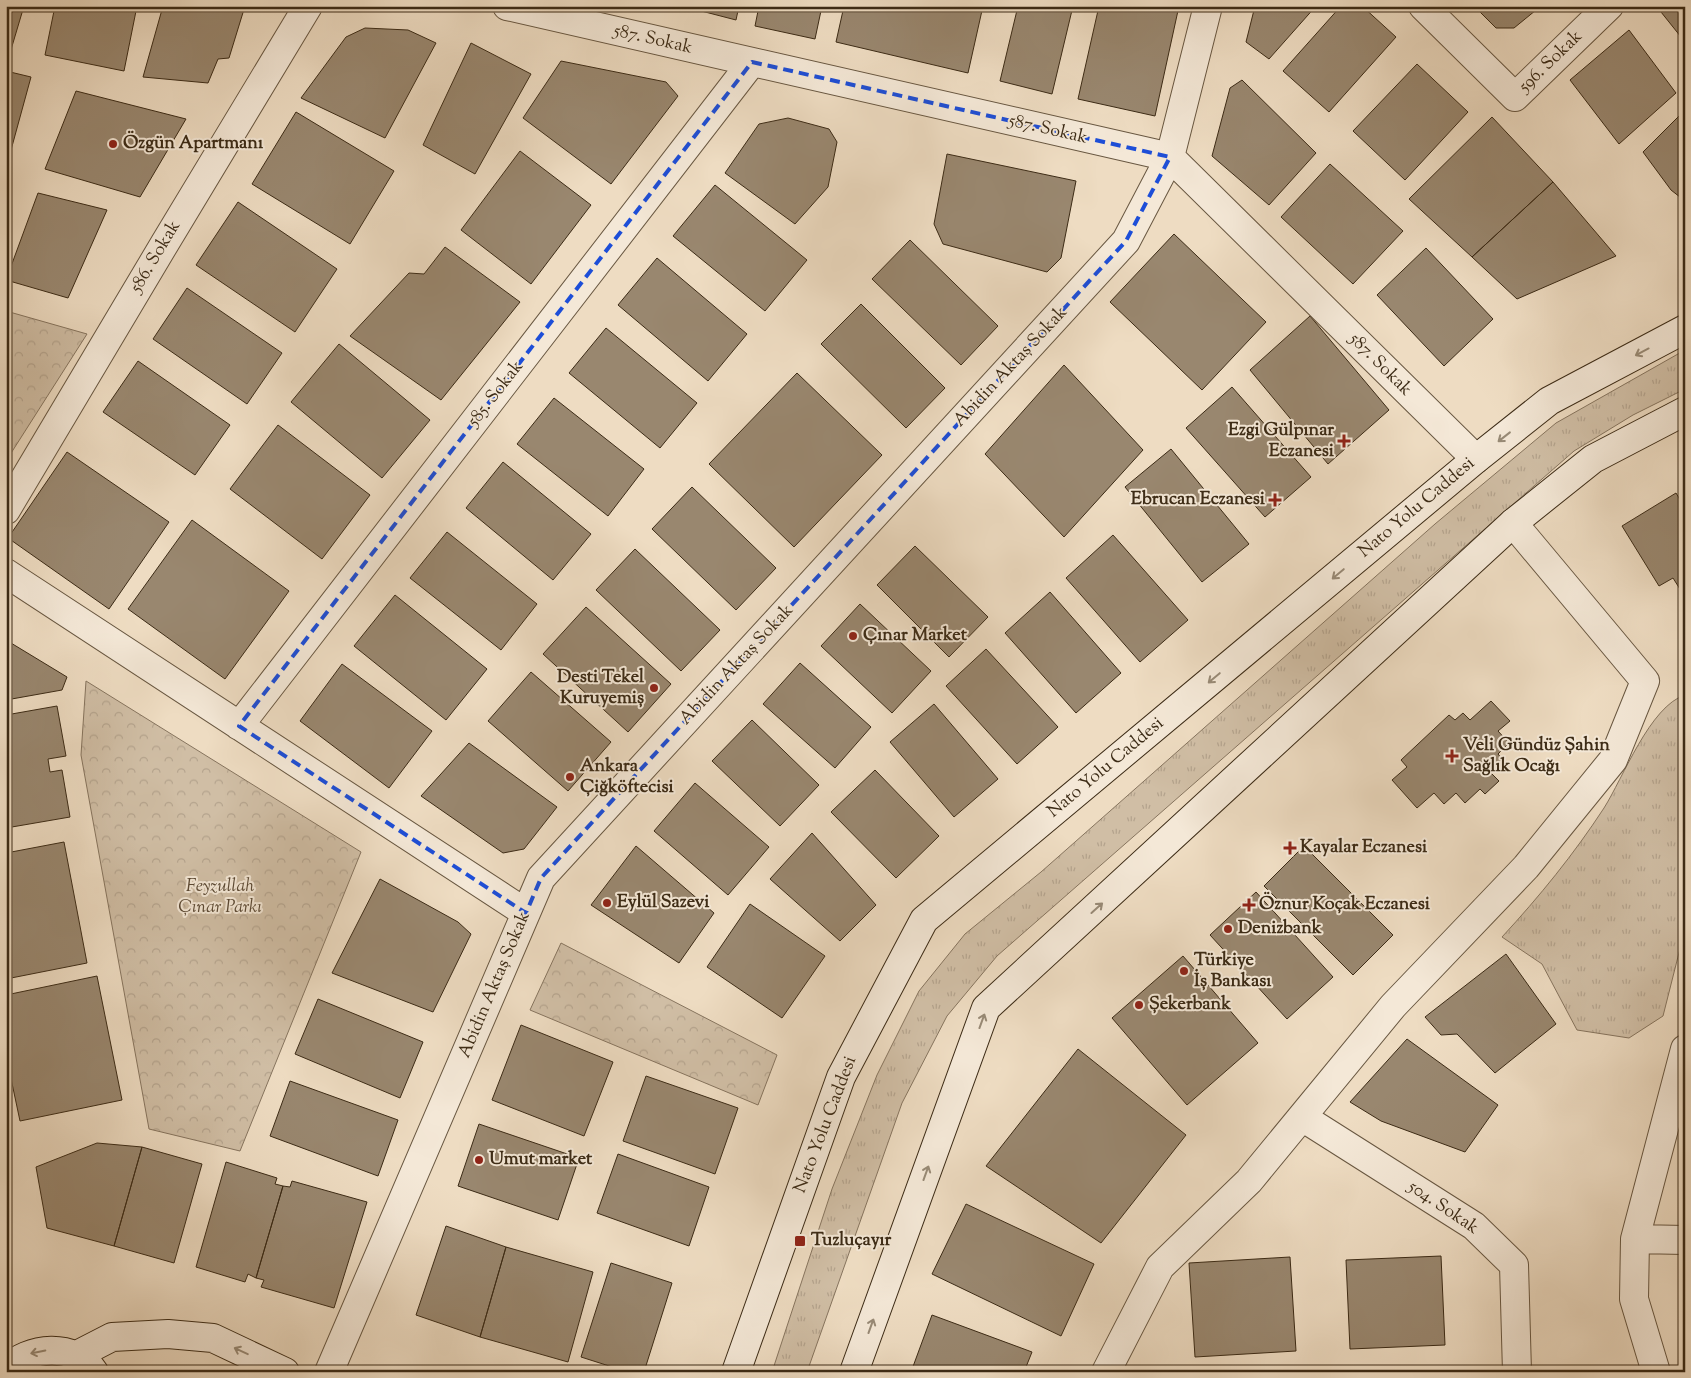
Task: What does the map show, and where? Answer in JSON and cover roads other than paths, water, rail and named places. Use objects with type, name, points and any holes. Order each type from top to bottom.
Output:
[{"type":"street","name":"586. Sokak","points":[[6,510],[308,6]]},
{"type":"street","name":"587. Sokak","points":[[507,6],[1170,157],[1476,459]]},
{"type":"street","name":"Abidin Aktaş Sokak","points":[[329,1372],[541,878],[1126,241],[1170,157],[1208,6]]},
{"type":"street","name":"596. Sokak","points":[[1423,6],[1515,98],[1610,6]]},
{"type":"street","name":"585. Sokak","points":[[240,726],[752,62]]},
{"type":"street","name":"Nato Yolu Caddesi","points":[[736,1372],[841,1076],[924,920],[1476,459],[1549,401],[1685,329]]},
{"type":"street","points":[[854,1372],[986,1008],[1513,523],[1593,459],[1685,412]]},
{"type":"street","points":[[1106,1372],[1160,1267],[1249,1181],[1392,1006],[1526,867],[1613,760],[1645,681],[1513,523]]},
{"type":"street","points":[[6,574],[526,913]]},
{"type":"street","points":[[1656,1372],[1634,1299],[1635,1240],[1685,1049]]},
{"type":"street","name":"504. Sokak","points":[[1302,1117],[1474,1226],[1514,1265],[1517,1372]]},
{"type":"street","points":[[1635,1240],[1685,1240]]},
{"type":"street","points":[[6,1370],[23,1356],[36,1352],[49,1350],[84,1364],[112,1337],[168,1334],[213,1338],[285,1372]]},
{"type":"place","name":"Özgün Apartmanı","points":[[113,144]]},
{"type":"place","name":"Ezgi Gülpınar Eczanesi","points":[[1344,441]]},
{"type":"place","name":"Ebrucan Eczanesi","points":[[1275,500]]},
{"type":"place","name":"Çınar Market","points":[[853,636]]},
{"type":"place","name":"Desti Tekel Kuruyemiş","points":[[654,688]]},
{"type":"place","name":"Veli Gündüz Şahin Sağlık Ocağı","points":[[1452,756]]},
{"type":"place","name":"Ankara Çiğköftecisi","points":[[570,777]]},
{"type":"place","name":"Kayalar Eczanesi","points":[[1290,848]]},
{"type":"place","name":"Eylül Sazevi","points":[[607,903]]},
{"type":"place","name":"Öznur Koçak Eczanesi","points":[[1249,905]]},
{"type":"place","name":"Denizbank","points":[[1228,929]]},
{"type":"place","name":"Türkiye İş Bankası","points":[[1184,971]]},
{"type":"place","name":"Şekerbank","points":[[1139,1005]]},
{"type":"place","name":"Umut market","points":[[479,1160]]},
{"type":"place","name":"Tuzluçayır","points":[[800,1241]]},
{"type":"park label","name":"Feyzullah Çınar Parkı","points":[[220,898]]}]
